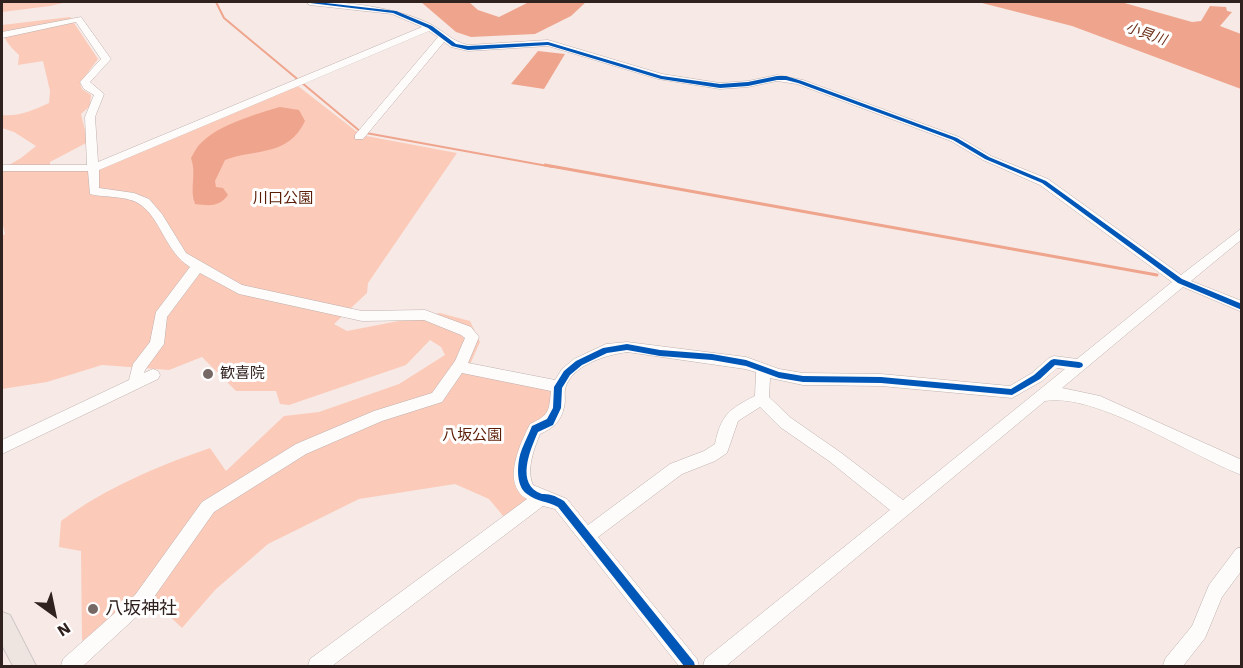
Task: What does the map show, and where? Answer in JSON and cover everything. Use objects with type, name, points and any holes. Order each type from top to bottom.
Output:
[{"type":"main road","points":[[2,623],[25,666]]},
{"type":"street","points":[[310,2],[394,12],[430,27],[454,45],[468,48],[548,43],[661,77],[720,86],[748,84],[777,78],[800,82],[955,139],[987,159],[1044,182],[1180,281],[1242,307]]},
{"type":"street","points":[[2,35],[78,19],[106,60],[85,82],[87,87],[99,94],[90,117],[94,191],[134,197],[145,202],[161,222],[182,256],[239,289],[363,316],[425,315],[466,331],[472,337],[462,362],[437,398],[379,416],[301,450],[208,507],[141,601],[70,666]]},
{"type":"street","points":[[2,168],[93,168],[430,27]]},
{"type":"street","points":[[359,137],[442,38]]},
{"type":"street","points":[[712,666],[1242,232]]},
{"type":"street","points":[[136,382],[138,368],[157,344],[161,316],[198,266]]},
{"type":"street","points":[[690,666],[561,504],[552,499],[541,498],[527,490],[522,478],[522,465],[535,429],[550,422],[557,408],[558,387],[579,363],[606,350],[627,347],[746,363],[779,375],[802,379],[892,380],[1012,392],[1037,377],[1054,362],[1078,365]]},
{"type":"street","points":[[462,362],[464,369],[558,387]]},
{"type":"street","points":[[763,369],[762,399],[790,428],[812,440],[902,509]]},
{"type":"street","points":[[2,447],[153,375]]},
{"type":"street","points":[[1040,397],[1059,393],[1095,400],[1242,468]]},
{"type":"street","points":[[586,536],[630,506],[679,467],[710,458],[722,448],[726,424],[733,414],[762,399]]},
{"type":"street","points":[[317,666],[541,498]]},
{"type":"street","points":[[1177,665],[1199,632],[1215,591],[1242,555]]},
{"type":"green space","points":[[2,2],[67,2],[2,12]]},
{"type":"green space","points":[[70,17],[98,59],[80,83],[82,89],[91,95],[90,106],[81,114],[88,142],[50,162],[50,168],[93,168],[298,86],[361,135],[457,153],[368,283],[367,293],[334,324],[347,331],[440,313],[470,321],[480,342],[468,369],[558,387],[557,408],[522,448],[530,500],[504,517],[489,499],[455,484],[359,499],[268,544],[215,590],[182,628],[145,593],[82,641],[81,551],[59,547],[61,521],[96,498],[132,479],[210,448],[226,471],[284,416],[319,412],[399,384],[445,355],[441,347],[430,340],[406,365],[289,405],[280,404],[276,391],[236,391],[202,357],[169,370],[102,365],[47,382],[2,389],[2,236],[5,234],[2,221],[2,169],[36,146],[14,132],[2,128],[2,115],[20,114],[49,103],[50,91],[43,61],[18,65],[19,55],[7,41],[2,25]]},
{"type":"water","points":[[421,2],[469,2],[478,10],[499,17],[529,2],[586,2],[571,16],[535,34],[471,37],[456,32]]},
{"type":"water","name":"小貝川","points":[[978,2],[1121,2],[1192,22],[1201,21],[1210,6],[1226,7],[1227,11],[1232,12],[1220,26],[1241,34],[1241,89],[1072,26]]},
{"type":"water","points":[[538,51],[565,54],[544,89],[511,84]]},
{"type":"water","points":[[280,107],[299,110],[305,121],[298,133],[290,141],[271,150],[225,160],[215,181],[216,187],[223,188],[228,195],[214,205],[195,204],[191,158],[200,144],[228,125]]},
{"type":"waterway","points":[[216,2],[224,18],[361,132]]},
{"type":"waterway","points":[[366,133],[553,167]]},
{"type":"waterway","points":[[545,165],[1157,275]]},
{"type":"cycle path","points":[[310,2],[394,12],[430,27],[454,45],[468,48],[548,43],[661,77],[720,86],[748,84],[777,78],[800,82],[955,139],[987,158],[1044,182],[1180,281],[1242,307]]},
{"type":"cycle path","points":[[690,666],[561,504],[552,499],[541,498],[527,490],[522,478],[525,451],[535,429],[550,422],[557,408],[558,387],[567,373],[579,363],[606,350],[627,347],[746,363],[779,375],[803,379],[881,380],[1012,392],[1037,377],[1054,362],[1079,365]]},
{"type":"place","name":"歓喜院","points":[[208,374]]},
{"type":"place","name":"八坂神社","points":[[93,609]]},
{"type":"park label","name":"川口公園","points":[[283,199]]},
{"type":"park label","name":"八坂公園","points":[[472,436]]}]
